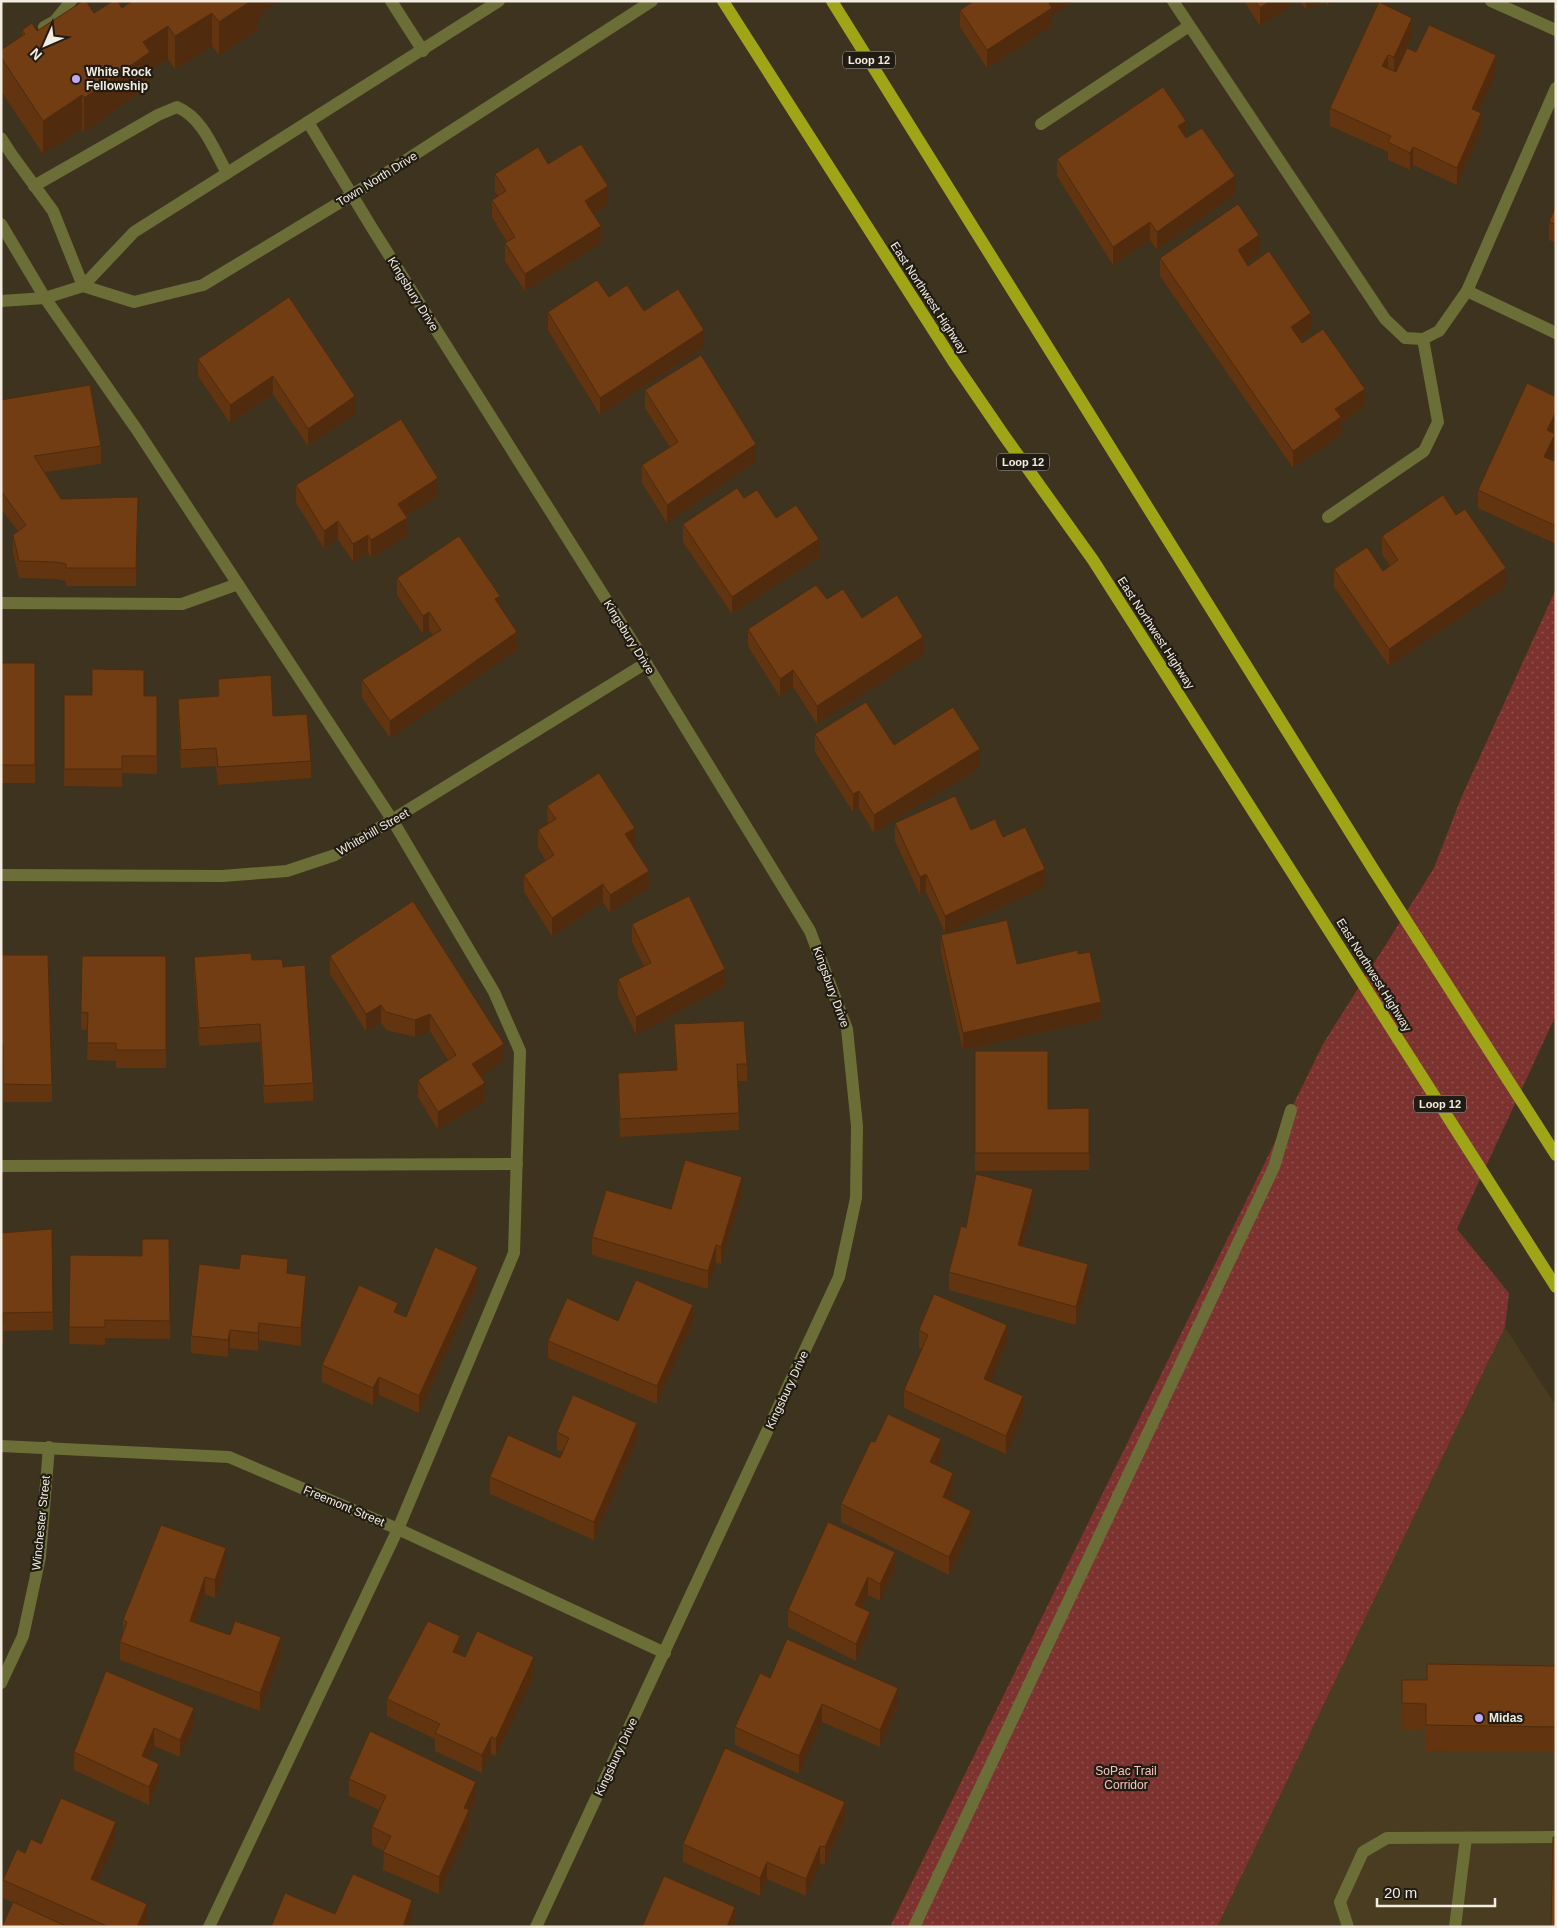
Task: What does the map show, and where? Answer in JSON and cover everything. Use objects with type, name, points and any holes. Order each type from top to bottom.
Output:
[{"type":"main road","name":"East Northwest Highway","points":[[723,1],[953,360],[1005,437],[1093,560],[1556,1287]]},
{"type":"main road","name":"Loop 12","points":[[832,1],[907,118],[1376,872],[1556,1155]]},
{"type":"street","points":[[30,35],[55,21],[70,1]]},
{"type":"street","points":[[391,1],[423,51]]},
{"type":"street","points":[[1,301],[45,298],[83,286],[134,232],[500,1]]},
{"type":"street","name":"Town North Drive","points":[[83,286],[134,302],[203,285],[352,195],[652,1]]},
{"type":"street","points":[[1173,1],[1385,319],[1405,338],[1423,339],[1439,331],[1467,291],[1556,88]]},
{"type":"street","points":[[1491,1],[1556,30]]},
{"type":"street","points":[[1041,124],[1189,26]]},
{"type":"street","points":[[34,186],[158,115],[178,107],[189,112],[200,125],[227,173]]},
{"type":"street","name":"Kingsbury Drive","points":[[308,122],[646,663],[810,931],[847,1028],[857,1126],[856,1198],[839,1277],[536,1927]]},
{"type":"street","points":[[1,138],[53,211],[83,286]]},
{"type":"street","points":[[1,224],[45,298],[137,430],[393,821],[494,992],[520,1051],[514,1253],[398,1529],[209,1927]]},
{"type":"street","points":[[1467,291],[1556,333]]},
{"type":"street","points":[[1328,517],[1424,451],[1438,422],[1423,339]]},
{"type":"street","points":[[1,603],[182,604],[238,584]]},
{"type":"street","name":"Whitehill Street","points":[[1,875],[222,876],[287,871],[335,855],[393,821],[646,663]]},
{"type":"street","points":[[914,1927],[1274,1167],[1292,1110]]},
{"type":"street","points":[[1,1166],[517,1164]]},
{"type":"street","name":"Freemont Street","points":[[1,1446],[229,1457],[398,1529],[665,1653]]},
{"type":"street","name":"Winchester Street","points":[[1,1683],[22,1636],[40,1557],[49,1447]]},
{"type":"street","points":[[1348,1927],[1340,1902],[1363,1852],[1387,1838],[1556,1837]]},
{"type":"street","points":[[1455,1927],[1466,1838]]},
{"type":"shaded area","points":[[1505,1327],[1556,1406],[1556,1927],[1217,1927]]},
{"type":"green space","name":"SoPac Trail Corridor","points":[[1556,589],[1556,1015],[1457,1229],[1509,1293],[1505,1327],[1217,1927],[890,1927],[1323,1044],[1434,868],[1461,798]]},
{"type":"building","points":[[83,1],[86,1],[94,13],[113,1],[118,1],[122,8],[132,1],[251,1],[219,22],[212,13],[175,36],[168,26],[143,42],[150,52],[84,98],[82,95],[43,121],[1,57],[1,50],[25,34],[22,30],[32,23],[37,31]]},
{"type":"building","points":[[974,1],[1048,1],[1052,8],[987,50],[960,10]]},
{"type":"building","points":[[1255,1],[1270,1],[1260,8]]},
{"type":"building","points":[[1379,2],[1412,18],[1394,57],[1388,55],[1382,66],[1396,72],[1407,48],[1416,52],[1429,25],[1496,55],[1472,109],[1481,113],[1457,168],[1413,147],[1410,153],[1388,142],[1391,136],[1330,108]]},
{"type":"building","points":[[1163,87],[1186,121],[1178,126],[1186,138],[1202,128],[1235,176],[1157,232],[1150,222],[1113,247],[1057,159]]},
{"type":"building","points":[[581,144],[608,186],[585,201],[601,226],[525,274],[505,243],[515,237],[492,200],[506,191],[495,174],[538,147],[548,164]]},
{"type":"building","points":[[1238,204],[1259,235],[1238,250],[1248,266],[1269,251],[1311,313],[1291,327],[1302,343],[1323,329],[1365,389],[1335,409],[1341,417],[1293,451],[1160,258]]},
{"type":"building","points":[[1556,206],[1556,225],[1549,222]]},
{"type":"building","points":[[597,280],[609,297],[627,285],[644,311],[678,289],[704,330],[600,398],[548,312]]},
{"type":"building","points":[[289,297],[355,396],[308,429],[273,376],[230,405],[198,359]]},
{"type":"building","points":[[701,355],[756,444],[667,505],[642,465],[678,442],[645,390]]},
{"type":"building","points":[[1527,383],[1556,397],[1556,412],[1547,430],[1555,434],[1544,457],[1554,461],[1556,458],[1556,526],[1478,490]]},
{"type":"building","points":[[90,385],[101,446],[34,456],[61,499],[138,497],[136,568],[66,568],[66,564],[56,562],[19,561],[13,535],[26,525],[1,491],[1,400]]},
{"type":"building","points":[[401,419],[438,478],[398,504],[407,518],[371,540],[368,535],[353,544],[338,521],[324,531],[296,485]]},
{"type":"building","points":[[737,488],[744,498],[757,490],[776,518],[796,505],[819,539],[732,597],[683,524]]},
{"type":"building","points":[[1443,495],[1456,515],[1465,509],[1506,568],[1389,649],[1334,569],[1367,547],[1383,571],[1398,560],[1382,536]]},
{"type":"building","points":[[459,536],[500,596],[495,599],[517,632],[390,721],[362,680],[441,630],[429,612],[423,616],[397,578]]},
{"type":"building","points":[[816,585],[827,599],[843,589],[862,618],[897,595],[923,637],[817,706],[793,670],[780,679],[748,629]]},
{"type":"building","points":[[1,663],[35,663],[35,765],[1,765]]},
{"type":"building","points":[[92,669],[144,670],[144,696],[157,696],[157,756],[122,756],[122,769],[64,769],[64,695],[92,695]]},
{"type":"building","points":[[271,675],[273,716],[307,714],[311,761],[218,767],[216,748],[181,750],[178,699],[219,696],[218,679]]},
{"type":"building","points":[[866,702],[894,745],[953,707],[980,749],[874,815],[859,791],[853,794],[815,734]]},
{"type":"building","points":[[599,773],[635,828],[625,834],[649,871],[610,895],[603,884],[552,918],[524,875],[554,855],[538,830],[556,819],[547,806]]},
{"type":"building","points":[[955,796],[971,830],[995,819],[1003,837],[1025,827],[1045,869],[945,916],[926,874],[920,877],[895,823]]},
{"type":"building","points":[[689,896],[725,969],[636,1017],[618,979],[651,963],[632,924]]},
{"type":"building","points":[[413,901],[504,1044],[472,1064],[485,1083],[438,1112],[418,1080],[456,1055],[430,1014],[415,1020],[386,1012],[381,1005],[366,1014],[330,956]]},
{"type":"building","points":[[1007,920],[1017,964],[1078,950],[1078,954],[1090,952],[1101,1002],[963,1033],[941,935]]},
{"type":"building","points":[[251,953],[252,960],[282,959],[283,967],[305,965],[313,1083],[264,1086],[260,1024],[199,1028],[194,957]]},
{"type":"building","points":[[1,955],[48,955],[52,1085],[3,1084]]},
{"type":"building","points":[[82,956],[166,956],[166,1050],[116,1050],[116,1043],[87,1043],[88,1013],[81,1012]]},
{"type":"building","points":[[744,1021],[747,1064],[737,1064],[739,1113],[620,1119],[618,1073],[677,1070],[674,1024]]},
{"type":"building","points":[[975,1051],[1048,1051],[1048,1109],[1089,1108],[1089,1153],[975,1153]]},
{"type":"building","points":[[685,1160],[742,1177],[721,1247],[716,1245],[708,1271],[592,1237],[606,1190],[671,1209]]},
{"type":"building","points":[[976,1174],[1033,1189],[1018,1245],[1088,1264],[1076,1307],[949,1272],[961,1226],[966,1228]]},
{"type":"building","points":[[52,1229],[53,1312],[3,1313],[3,1325],[1,1325],[1,1233]]},
{"type":"building","points":[[142,1239],[169,1239],[170,1321],[105,1320],[105,1327],[69,1327],[70,1255],[142,1256]]},
{"type":"building","points":[[435,1247],[478,1267],[419,1396],[379,1377],[373,1388],[322,1365],[359,1285],[398,1303],[394,1312],[406,1317]]},
{"type":"building","points":[[241,1254],[288,1259],[287,1273],[306,1276],[301,1328],[259,1323],[258,1333],[230,1330],[228,1340],[191,1336],[199,1264],[239,1269]]},
{"type":"building","points":[[636,1280],[693,1305],[657,1386],[548,1341],[567,1298],[618,1321]]},
{"type":"building","points":[[934,1294],[1007,1325],[984,1379],[1023,1396],[1006,1436],[904,1390],[928,1335],[919,1330]]},
{"type":"building","points":[[573,1395],[637,1423],[594,1522],[490,1477],[508,1435],[560,1458],[569,1438],[557,1432]]},
{"type":"building","points":[[888,1414],[941,1439],[930,1462],[953,1473],[943,1497],[971,1511],[949,1557],[841,1504],[871,1441],[875,1442]]},
{"type":"building","points":[[828,1522],[895,1552],[880,1584],[868,1577],[855,1605],[870,1612],[856,1644],[788,1610]]},
{"type":"building","points":[[161,1525],[226,1548],[215,1580],[205,1577],[190,1621],[230,1635],[235,1621],[281,1637],[260,1693],[120,1642],[127,1622],[123,1620]]},
{"type":"building","points":[[428,1621],[460,1636],[453,1652],[465,1657],[477,1631],[534,1657],[496,1739],[491,1737],[482,1755],[435,1733],[440,1724],[387,1699]]},
{"type":"building","points":[[787,1639],[898,1688],[880,1730],[822,1704],[799,1756],[735,1727],[760,1673],[770,1678]]},
{"type":"building","points":[[1427,1664],[1556,1666],[1556,1727],[1426,1725],[1426,1704],[1402,1703],[1402,1680],[1427,1680]]},
{"type":"building","points":[[106,1671],[194,1708],[180,1740],[154,1728],[142,1756],[159,1764],[149,1787],[74,1752]]},
{"type":"building","points":[[370,1731],[476,1782],[464,1808],[469,1810],[439,1877],[383,1852],[391,1836],[372,1827],[386,1796],[349,1779]]},
{"type":"building","points":[[725,1748],[845,1802],[825,1847],[820,1846],[806,1879],[767,1862],[760,1878],[683,1844]]},
{"type":"building","points":[[61,1798],[116,1822],[91,1879],[147,1904],[137,1927],[109,1927],[3,1880],[17,1849],[25,1853],[31,1839],[41,1844]]},
{"type":"building","points":[[1553,1837],[1556,1837],[1556,1927],[1551,1927]]},
{"type":"building","points":[[353,1874],[412,1900],[403,1927],[271,1927],[285,1893],[335,1914]]},
{"type":"building","points":[[664,1876],[735,1907],[727,1927],[642,1927]]},
{"type":"building","points":[[13,1902],[68,1927],[2,1927]]},
{"type":"place","name":"White Rock Fellowship","points":[[76,79]]},
{"type":"place","name":"Midas","points":[[1479,1718]]}]
